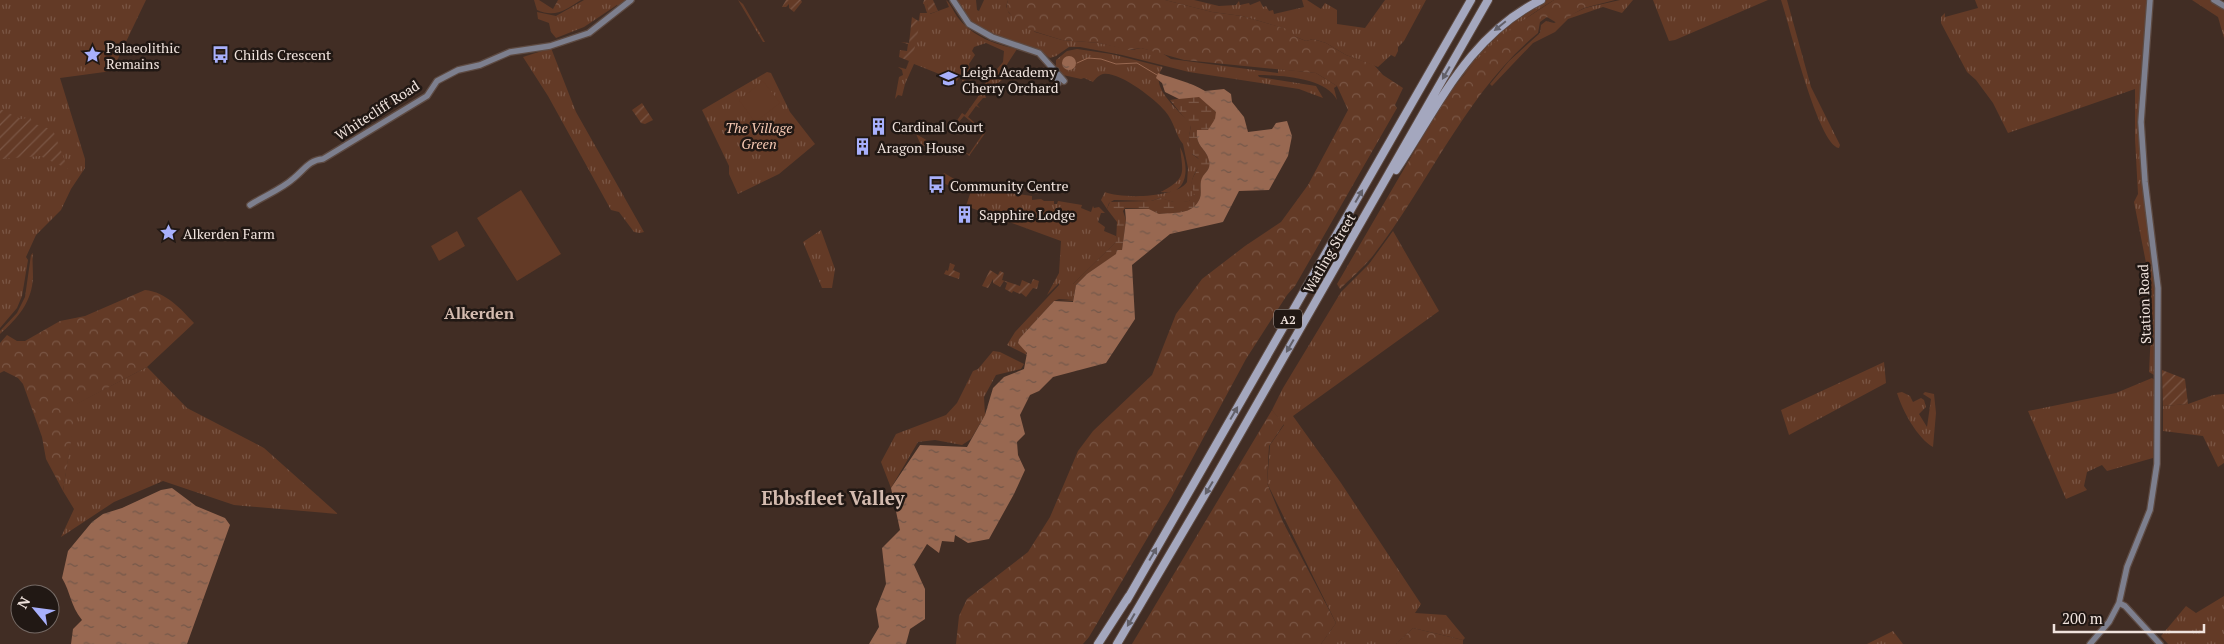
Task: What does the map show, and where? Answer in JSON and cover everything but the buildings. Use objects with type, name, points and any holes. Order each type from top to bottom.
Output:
[{"type":"highway","name":"Watling Street","points":[[1127,599],[1469,0]]},
{"type":"highway","name":"Watling Street","points":[[1117,644],[1213,481],[1488,0]]},
{"type":"highway","points":[[1358,228],[1446,89],[1470,56],[1503,24],[1541,0]]},
{"type":"highway","name":"A2","points":[[1098,644],[1127,599]]},
{"type":"highway","name":"A2","points":[[1102,644],[1127,599]]},
{"type":"main road","name":"Whitecliff Road","points":[[250,205],[295,178],[303,168],[316,159],[324,159],[427,96],[437,81],[453,72],[480,65],[510,52],[550,46],[589,33],[611,18],[631,0]]},
{"type":"main road","points":[[953,0],[969,24],[992,37],[1035,50],[1047,59],[1061,82]]},
{"type":"main road","name":"Station Road","points":[[2090,644],[2109,622],[2119,603],[2127,567],[2150,510],[2157,464],[2158,288],[2145,182],[2141,122],[2150,0]]},
{"type":"main road","points":[[2214,0],[2222,5]]},
{"type":"main road","points":[[2119,603],[2125,606],[2160,644]]},
{"type":"green space","points":[[0,0],[146,0],[112,71],[60,78],[85,159],[85,168],[71,189],[61,210],[36,235],[26,257],[28,260],[22,296],[17,308],[0,328]]},
{"type":"green space","points":[[534,0],[539,0],[553,9],[558,0],[581,0],[565,10],[549,13],[537,10]]},
{"type":"green space","points":[[584,0],[628,0],[620,8],[617,5],[584,27],[556,38],[551,32],[549,23],[538,19],[537,12],[556,16]]},
{"type":"green space","points":[[738,0],[743,4],[765,42],[763,42]]},
{"type":"green space","points":[[786,0],[801,0],[802,2],[794,12],[789,8],[789,4],[786,7],[782,7]]},
{"type":"green space","points":[[924,0],[933,0],[938,11],[929,14],[927,4],[923,4]]},
{"type":"green space","points":[[946,0],[959,19],[971,31],[992,42],[1017,49],[1006,66],[1008,72],[1003,71],[999,77],[1002,80],[995,85],[992,95],[985,94],[986,98],[983,98],[977,105],[980,108],[976,106],[968,117],[986,132],[969,156],[965,152],[969,154],[984,132],[964,116],[958,123],[956,122],[962,113],[965,115],[986,82],[1003,62],[1004,51],[986,43],[974,47],[972,51],[975,55],[969,64],[971,73],[963,82],[959,77],[957,81],[914,64],[902,96],[898,95],[895,99],[899,77],[903,75],[902,70],[898,67],[906,69],[913,48],[920,13],[927,13],[924,4],[927,4],[930,14],[949,7]]},
{"type":"green space","points":[[956,0],[976,0],[977,10],[979,11],[984,0],[1008,0],[1006,7],[1009,13],[1035,32],[1062,40],[1099,43],[1132,50],[1141,48],[1162,53],[1171,59],[1278,73],[1278,69],[1316,73],[1337,86],[1334,88],[1337,100],[1324,87],[1313,82],[1290,77],[1258,75],[1259,77],[1316,86],[1323,98],[1299,89],[1189,72],[1122,55],[1080,47],[1069,47],[1050,58],[1036,48],[996,36],[969,22]]},
{"type":"green space","points":[[1008,0],[1165,0],[1212,12],[1242,16],[1287,29],[1296,37],[1306,41],[1313,39],[1326,43],[1346,55],[1374,65],[1383,75],[1403,88],[1395,105],[1397,108],[1295,286],[1287,295],[1246,359],[1171,498],[1089,637],[1083,644],[956,644],[959,616],[967,599],[1028,552],[1050,517],[1078,451],[1093,431],[1152,375],[1176,314],[1202,279],[1245,246],[1281,222],[1308,185],[1348,110],[1337,86],[1316,73],[1184,60],[1141,48],[1128,50],[1099,43],[1062,40],[1033,31],[1013,17],[1006,9]]},
{"type":"green space","points":[[1165,0],[1194,0],[1219,6],[1236,5],[1239,1],[1240,5],[1249,3],[1250,5],[1260,1],[1263,7],[1266,6],[1269,11],[1273,10],[1274,14],[1304,7],[1302,0],[1307,0],[1321,9],[1325,3],[1337,10],[1337,24],[1365,28],[1385,0],[1426,0],[1404,41],[1398,47],[1395,57],[1391,55],[1378,67],[1346,55],[1326,43],[1313,39],[1306,41],[1296,37],[1283,28],[1242,16],[1212,12]]},
{"type":"green space","points":[[1546,0],[1554,0],[1509,31],[1471,67],[1447,95],[1447,92],[1489,39]]},
{"type":"green space","points":[[1554,0],[1615,0],[1584,8],[1557,23],[1547,17],[1540,22],[1538,33],[1490,83],[1469,111],[1393,229],[1372,257],[1340,289],[1337,284],[1447,95],[1482,54],[1507,31]]},
{"type":"green space","points":[[1620,0],[1633,0],[1622,13],[1603,7],[1568,19],[1555,32],[1533,43],[1492,86],[1490,84],[1509,61],[1540,33],[1541,25],[1546,21],[1554,23],[1585,8]]},
{"type":"green space","points":[[1653,0],[1768,0],[1669,41]]},
{"type":"green space","points":[[1781,0],[1787,0],[1811,87],[1840,145],[1839,148],[1831,142],[1822,127],[1805,82]]},
{"type":"green space","points":[[1975,0],[2148,0],[2139,119],[2144,198],[2156,286],[2156,374],[2154,375],[2149,372],[2152,311],[2148,273],[2134,202],[2138,194],[2135,89],[2008,133],[1993,103],[1976,80],[1967,72],[1941,23],[1941,17],[1945,13],[1945,17],[1978,8]]},
{"type":"green space","points":[[2192,0],[2211,0],[2224,10],[2224,38],[2218,17]]},
{"type":"green space","points":[[912,17],[920,22],[914,51],[906,68],[909,61],[899,57],[900,50],[907,51],[908,44],[901,42],[909,43]]},
{"type":"green space","points":[[551,48],[576,112],[644,232],[634,232],[619,212],[611,210],[548,96],[523,57]]},
{"type":"green space","points":[[1077,49],[1111,54],[1163,67],[1159,75],[1162,90],[1191,125],[1189,137],[1192,154],[1200,160],[1200,166],[1192,183],[1196,194],[1189,201],[1177,203],[1160,198],[1151,201],[1114,200],[1109,203],[1107,209],[1101,200],[1105,192],[1123,196],[1148,196],[1172,191],[1187,182],[1188,168],[1183,144],[1171,119],[1145,93],[1127,81],[1110,74],[1103,74],[1093,82],[1084,78],[1063,75],[1056,66],[1056,60],[1067,51]]},
{"type":"green space","name":"The Village Green","points":[[767,72],[771,73],[790,112],[815,144],[779,174],[738,194],[729,174],[729,166],[702,110]]},
{"type":"green space","points":[[763,81],[780,103],[755,122],[739,100]]},
{"type":"green space","points":[[1224,92],[1230,157],[1197,130],[1199,144],[1208,157],[1209,164],[1201,181],[1201,196],[1197,204],[1193,208],[1182,212],[1159,214],[1149,209],[1125,208],[1123,211],[1126,220],[1122,250],[1117,250],[1117,254],[1087,274],[1076,285],[1073,301],[1059,300],[1073,299],[1073,284],[1116,242],[1117,222],[1107,209],[1110,202],[1151,201],[1161,198],[1174,202],[1189,201],[1193,194],[1195,196],[1192,181],[1200,163],[1198,158],[1191,153],[1189,136],[1191,126],[1170,100]]},
{"type":"green space","points":[[642,103],[653,120],[645,124],[641,123],[632,110]]},
{"type":"green space","points":[[0,109],[21,119],[27,118],[29,110],[32,123],[53,130],[68,169],[40,156],[0,159]]},
{"type":"green space","points":[[916,134],[935,145],[932,147],[921,145]]},
{"type":"green space","points":[[1180,147],[1185,162],[1185,177],[1177,189],[1171,192],[1161,192],[1179,179],[1182,169]]},
{"type":"green space","points":[[944,173],[956,180],[953,187],[940,182]]},
{"type":"green space","points":[[972,188],[1032,196],[1032,200],[1054,201],[1054,204],[1057,204],[1058,201],[1082,205],[1081,208],[1091,212],[1093,206],[1094,208],[1099,207],[1105,213],[1101,213],[1098,222],[1105,227],[1104,231],[1116,236],[1116,242],[1073,284],[1073,299],[1054,301],[1019,339],[1018,343],[1025,349],[1027,355],[1007,345],[1015,332],[1059,285],[1059,283],[1047,295],[1059,273],[1061,241],[966,206]]},
{"type":"green space","points":[[521,190],[561,254],[517,281],[477,218]]},
{"type":"green space","points":[[821,230],[835,269],[832,288],[822,288],[803,242]]},
{"type":"green space","points":[[457,231],[465,246],[439,261],[431,246]]},
{"type":"green space","points":[[1393,231],[1439,311],[1293,416],[1341,483],[1421,604],[1415,613],[1446,615],[1465,638],[1463,640],[1413,628],[1396,644],[1321,644],[1336,623],[1267,483],[1270,445],[1284,425],[1272,410],[1283,388],[1341,292],[1369,264]]},
{"type":"green space","points":[[33,253],[32,286],[27,302],[13,322],[0,334],[0,331],[17,313],[25,297],[31,255]]},
{"type":"green space","points":[[950,263],[955,265],[953,270],[960,273],[959,279],[944,274],[946,270],[948,271]]},
{"type":"green space","points":[[990,270],[998,275],[1000,271],[1004,273],[1002,280],[1020,286],[1022,280],[1031,284],[1033,279],[1039,281],[1037,289],[1033,288],[1026,297],[1021,293],[1013,291],[1012,293],[1005,289],[1007,283],[1004,281],[1000,287],[993,283],[993,279],[988,288],[982,286]]},
{"type":"green space","points":[[145,290],[153,291],[166,298],[194,323],[147,367],[77,404],[63,491],[46,459],[42,437],[23,384],[18,378],[4,371],[0,373],[0,343],[7,335],[17,341],[25,341],[60,321],[85,316]]},
{"type":"green space","points":[[993,351],[1000,352],[1024,364],[1021,369],[996,375],[984,397],[985,415],[971,439],[962,445],[935,440],[918,442],[891,488],[881,462],[896,434],[946,415],[957,403],[973,371],[978,369]]},
{"type":"green space","points":[[1884,362],[1886,383],[1789,435],[1781,410]]},
{"type":"green space","points":[[147,367],[187,408],[264,448],[338,514],[234,505],[163,481],[114,502],[61,537],[74,509],[63,491],[76,404]]},
{"type":"green space","points":[[2162,370],[2185,379],[2188,404],[2163,406]]},
{"type":"green space","points":[[2152,378],[2156,381],[2153,458],[2107,471],[2102,465],[2087,472],[2084,486],[2087,490],[2066,499],[2028,411],[2116,393]]},
{"type":"green space","points":[[1902,392],[1910,396],[1913,402],[1921,398],[1924,400],[1926,407],[1919,414],[1927,427],[1931,399],[1923,394],[1925,392],[1934,394],[1936,413],[1933,447],[1916,431],[1897,393]]},
{"type":"green space","points":[[2224,394],[2224,463],[2218,467],[2203,436],[2163,431],[2163,406],[2188,404],[2213,395]]},
{"type":"green space","points":[[1272,410],[1284,424],[1269,446],[1267,483],[1283,522],[1336,623],[1321,644],[1132,644]]},
{"type":"green space","points":[[2224,596],[2224,644],[2168,644],[2161,636],[2186,606],[2196,613]]},
{"type":"green space","points":[[1413,628],[1463,640],[1463,644],[1396,644]]},
{"type":"green space","points":[[1893,631],[1903,644],[1867,644]]},
{"type":"water","points":[[1066,56],[1072,56],[1076,63],[1072,70],[1066,70],[1062,66],[1062,60]]},
{"type":"water","points":[[1158,73],[1205,91],[1224,89],[1231,94],[1232,102],[1244,117],[1248,132],[1272,129],[1276,123],[1287,121],[1292,136],[1288,156],[1269,190],[1239,191],[1223,222],[1170,234],[1132,265],[1135,319],[1106,363],[1053,377],[1039,391],[1030,395],[1020,415],[1025,434],[1017,442],[1018,455],[1025,470],[989,539],[968,543],[955,535],[954,542],[942,541],[939,553],[927,544],[914,565],[925,589],[925,619],[910,629],[906,644],[869,644],[879,627],[876,609],[886,584],[882,548],[900,530],[891,488],[920,445],[967,447],[985,415],[993,388],[1004,377],[1024,369],[1027,353],[1018,343],[1019,339],[1054,301],[1073,302],[1076,285],[1087,274],[1116,254],[1117,250],[1122,250],[1126,220],[1125,209],[1149,209],[1159,214],[1182,212],[1193,208],[1197,204],[1201,193],[1201,180],[1209,164],[1206,153],[1199,144],[1197,130],[1208,130],[1215,119],[1216,112],[1199,97],[1179,99],[1165,92],[1162,83],[1156,78]]},
{"type":"water","points":[[172,488],[196,506],[225,518],[230,525],[187,644],[71,644],[73,629],[82,620],[75,609],[62,578],[68,551],[92,522],[103,514],[122,508],[161,490]]},
{"type":"waterway","points":[[1077,63],[1088,58],[1101,59],[1116,64],[1137,63],[1157,75]]},
{"type":"place","name":"Childs Crescent","points":[[220,54]]},
{"type":"place","name":"Palaeolithic Remains","points":[[92,55]]},
{"type":"place","name":"Leigh Academy Cherry Orchard","points":[[948,79]]},
{"type":"place","name":"Cardinal Court","points":[[878,126]]},
{"type":"place","name":"Aragon House","points":[[863,147]]},
{"type":"place","name":"Community Centre","points":[[936,185]]},
{"type":"place","name":"Sapphire Lodge","points":[[965,214]]},
{"type":"place","name":"Alkerden Farm","points":[[169,233]]},
{"type":"district","name":"Alkerden","points":[[479,313]]},
{"type":"district","name":"Ebbsfleet Valley","points":[[833,497]]}]
